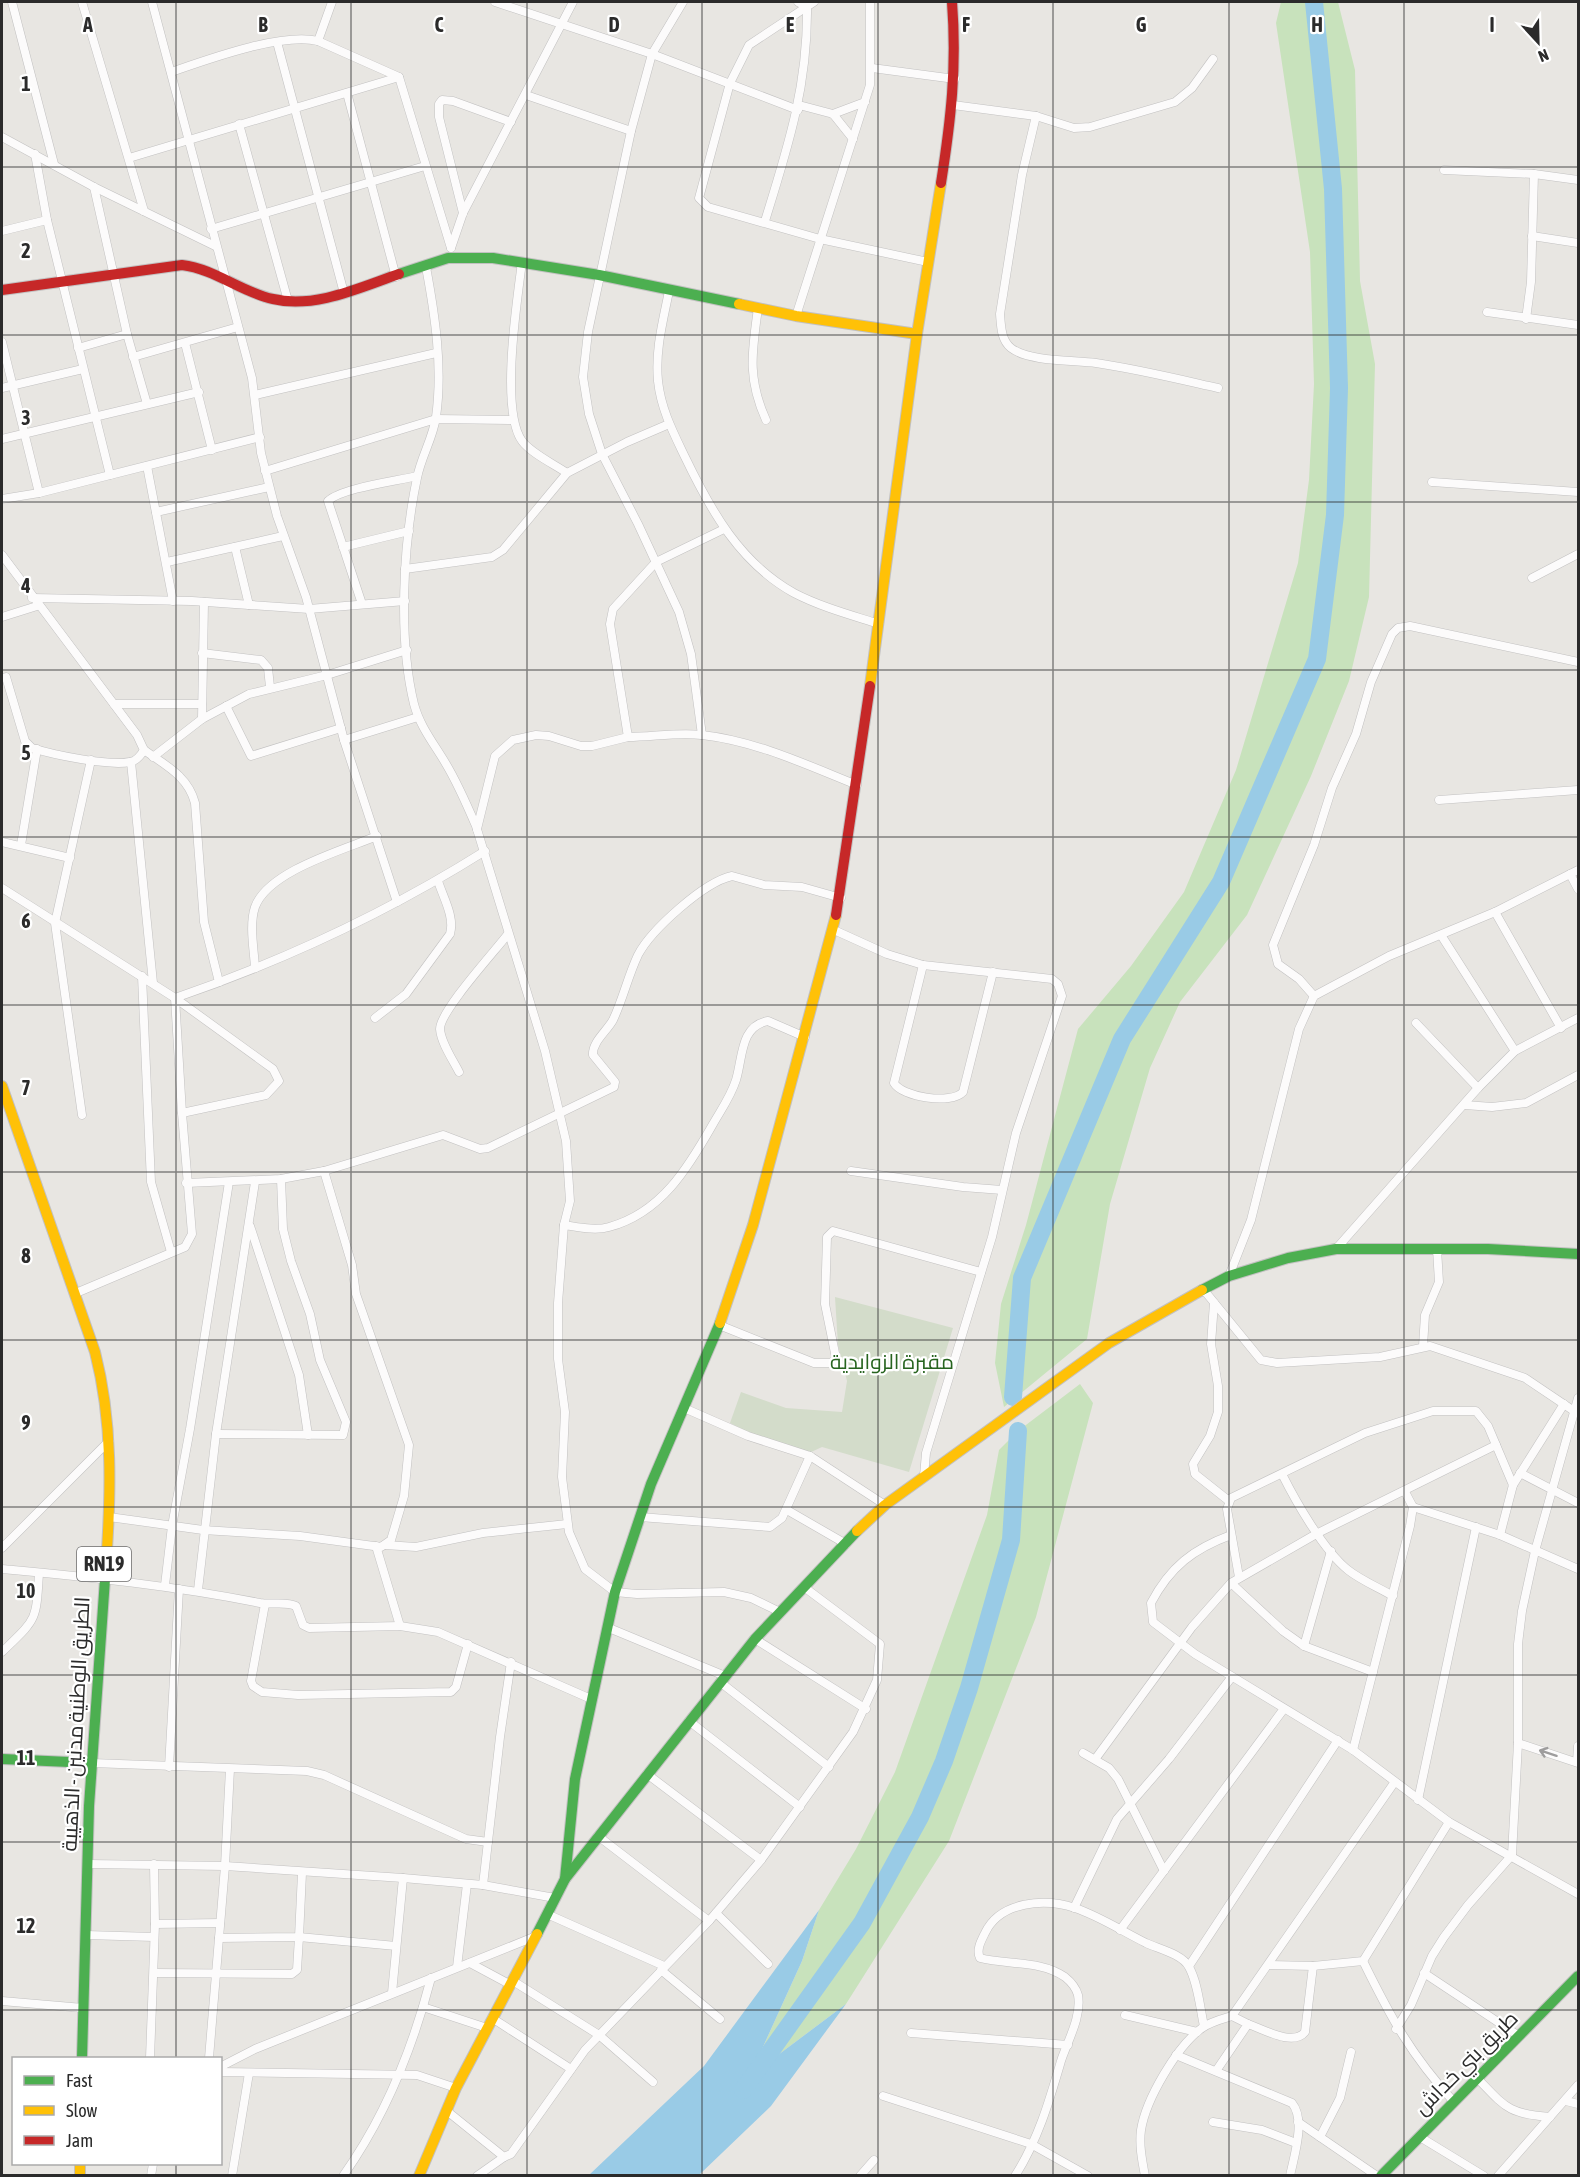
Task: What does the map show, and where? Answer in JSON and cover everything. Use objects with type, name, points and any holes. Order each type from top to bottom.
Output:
[{"type":"street","points":[[12,2],[54,164]]},
{"type":"street","points":[[82,2],[144,211]]},
{"type":"street","points":[[152,2],[255,395],[269,487],[283,536],[309,609],[344,740],[397,902]]},
{"type":"street","points":[[318,41],[332,2]]},
{"type":"street","points":[[495,2],[652,54],[798,107],[833,114],[854,108],[864,102]]},
{"type":"street","points":[[450,253],[464,213],[573,2]]},
{"type":"street","points":[[683,2],[652,54],[631,131],[599,275],[588,332],[583,377],[589,414],[602,454],[656,562],[684,629],[698,696],[702,735]]},
{"type":"street","points":[[798,2],[810,4]]},
{"type":"street","points":[[796,316],[831,199],[854,139],[864,102],[872,68],[870,2]]},
{"type":"street","points":[[565,1879],[575,1779],[615,1592],[640,1517],[719,1324],[753,1225],[841,898],[917,334],[953,105],[956,30],[952,2]]},
{"type":"street","points":[[810,4],[752,42],[730,82],[699,198],[708,207],[820,238],[928,262]]},
{"type":"street","points":[[765,221],[798,107],[806,67],[810,4]]},
{"type":"street","points":[[171,72],[277,42],[305,39],[318,41],[399,76]]},
{"type":"street","points":[[277,42],[344,293]]},
{"type":"street","points":[[953,105],[1036,116],[1074,128],[1090,127],[1159,109],[1184,96],[1203,75],[1213,59]]},
{"type":"street","points":[[872,68],[955,80]]},
{"type":"street","points":[[129,158],[399,76]]},
{"type":"street","points":[[399,76],[450,253]]},
{"type":"street","points":[[347,93],[396,277]]},
{"type":"street","points":[[526,95],[631,131]]},
{"type":"street","points":[[464,213],[439,117],[439,104],[442,100],[453,101],[511,122]]},
{"type":"street","points":[[833,114],[854,139]]},
{"type":"street","points":[[1036,116],[1022,176],[1000,314],[1002,334],[1006,343],[1013,349],[1040,357],[1095,363],[1218,388]]},
{"type":"street","points":[[239,124],[288,301]]},
{"type":"street","points":[[2,137],[94,187],[215,246]]},
{"type":"street","points":[[35,154],[47,220],[110,475]]},
{"type":"street","points":[[211,229],[425,166]]},
{"type":"street","points":[[1444,170],[1534,174],[1578,180]]},
{"type":"street","points":[[1526,319],[1534,174]]},
{"type":"street","points":[[94,187],[127,334],[147,404]]},
{"type":"street","points":[[2,231],[47,220]]},
{"type":"street","points":[[1532,236],[1578,243]]},
{"type":"street","points":[[2,290],[182,265],[197,267],[259,295],[288,301],[307,301],[344,293],[426,267],[450,253],[599,275],[796,316],[917,334]]},
{"type":"street","points":[[522,262],[513,337],[513,420],[524,444],[567,473]]},
{"type":"street","points":[[426,267],[435,321],[436,419],[417,476],[409,531],[405,569],[408,650],[418,717],[456,782],[485,851],[561,1113],[570,1202],[564,1225],[558,1303],[558,1359],[565,1412],[562,1477],[567,1524],[585,1569],[615,1592],[730,1593],[751,1598],[780,1612]]},
{"type":"street","points":[[669,291],[657,364],[660,395],[669,424],[696,482],[724,529],[753,562],[795,593],[828,608],[879,624]]},
{"type":"street","points":[[758,308],[752,370],[755,396],[766,420]]},
{"type":"street","points":[[1487,312],[1578,325]]},
{"type":"street","points":[[133,357],[238,327]]},
{"type":"street","points":[[78,348],[127,334]]},
{"type":"street","points":[[2,342],[39,493]]},
{"type":"street","points":[[185,343],[212,450]]},
{"type":"street","points":[[255,395],[436,353]]},
{"type":"street","points":[[2,388],[83,369]]},
{"type":"street","points":[[2,440],[199,392]]},
{"type":"street","points":[[265,471],[436,419],[513,420]]},
{"type":"street","points":[[405,569],[480,561],[498,554],[504,550],[567,473],[602,454],[669,424]]},
{"type":"street","points":[[2,499],[39,493],[260,437]]},
{"type":"street","points":[[147,466],[173,601]]},
{"type":"street","points":[[362,604],[328,504],[330,499],[417,476]]},
{"type":"street","points":[[1432,482],[1578,492]]},
{"type":"street","points":[[156,512],[269,487]]},
{"type":"street","points":[[628,737],[610,617],[613,609],[656,562],[724,529]]},
{"type":"street","points":[[343,547],[409,531]]},
{"type":"street","points":[[167,562],[283,536]]},
{"type":"street","points":[[235,547],[249,605]]},
{"type":"street","points":[[1532,578],[1578,554]]},
{"type":"street","points":[[2,555],[32,598],[137,735],[144,750],[188,784],[195,802],[204,922],[219,982]]},
{"type":"street","points":[[32,598],[204,602],[309,609],[405,602]]},
{"type":"street","points":[[202,719],[204,602]]},
{"type":"street","points":[[2,617],[38,606]]},
{"type":"street","points":[[1314,996],[1299,979],[1278,964],[1273,945],[1314,845],[1332,788],[1356,734],[1371,682],[1392,634],[1398,628],[1410,626],[1578,662]]},
{"type":"street","points":[[153,757],[202,719],[270,687],[327,675],[408,650]]},
{"type":"street","points":[[202,653],[261,660],[268,668],[270,687]]},
{"type":"street","points":[[6,677],[25,741],[37,749],[91,760],[131,762],[140,757],[144,750]]},
{"type":"street","points":[[114,704],[202,704]]},
{"type":"street","points":[[226,706],[246,751],[251,756],[341,728]]},
{"type":"street","points":[[344,740],[418,717]]},
{"type":"street","points":[[477,829],[495,756],[513,740],[536,735],[549,736],[580,746],[607,744],[628,737],[702,735],[759,748],[857,785]]},
{"type":"street","points":[[21,845],[37,749]]},
{"type":"street","points":[[82,1115],[55,923],[91,760]]},
{"type":"street","points":[[131,762],[153,983]]},
{"type":"street","points":[[1439,800],[1578,790]]},
{"type":"street","points":[[255,968],[254,909],[266,890],[280,878],[376,836]]},
{"type":"street","points":[[2,842],[70,858]]},
{"type":"street","points":[[175,998],[255,968],[397,902],[438,881],[485,851]]},
{"type":"street","points":[[1229,1276],[1251,1220],[1299,1029],[1314,996],[1389,956],[1495,912],[1574,872],[1578,889]]},
{"type":"street","points":[[186,1183],[255,1182],[281,1179],[324,1171],[443,1136],[480,1149],[488,1148],[614,1087],[615,1082],[592,1051],[616,1014],[638,955],[675,912],[704,890],[732,876],[764,885],[802,887],[841,898]]},
{"type":"street","points":[[375,1018],[406,994],[450,934],[452,926],[450,917],[438,881]]},
{"type":"street","points":[[2,888],[175,998],[273,1069],[279,1081],[266,1095],[182,1113]]},
{"type":"street","points":[[1495,912],[1561,1028]]},
{"type":"street","points":[[834,930],[887,954],[924,965],[1052,980],[1058,984],[1062,996],[1032,1082],[1002,1190],[992,1237],[926,1453],[924,1476]]},
{"type":"street","points":[[459,1072],[441,1033],[440,1025],[452,1005],[508,934]]},
{"type":"street","points":[[1441,935],[1515,1051]]},
{"type":"street","points":[[924,965],[894,1083],[903,1092],[948,1100],[963,1092],[993,972]]},
{"type":"street","points":[[142,976],[151,1182],[171,1251]]},
{"type":"street","points":[[76,1293],[185,1247],[192,1234],[186,1183],[175,998]]},
{"type":"street","points":[[1336,1249],[1478,1088],[1515,1051],[1578,1018]]},
{"type":"street","points":[[564,1225],[608,1227],[637,1214],[666,1195],[690,1163],[728,1097],[736,1078],[747,1036],[753,1026],[768,1021],[805,1037]]},
{"type":"street","points":[[1416,1023],[1478,1088]]},
{"type":"street","points":[[1465,1105],[1514,1106],[1526,1103],[1578,1075]]},
{"type":"street","name":"الطريق الوطنية مدنين - الذهيبة","points":[[2,1086],[76,1293],[103,1383],[110,1440],[109,1516],[92,1763],[82,2057]]},
{"type":"street","points":[[324,1171],[352,1265],[356,1294],[409,1445],[404,1496],[391,1540],[385,1545]]},
{"type":"street","points":[[851,1171],[963,1187],[1002,1190]]},
{"type":"street","points":[[216,1434],[343,1435],[345,1422],[314,1342],[310,1314],[291,1261],[284,1229],[281,1179]]},
{"type":"street","points":[[165,1585],[172,1526],[190,1429],[229,1182]]},
{"type":"street","points":[[198,1590],[203,1530],[216,1434],[255,1182]]},
{"type":"street","points":[[250,1225],[299,1375],[308,1435]]},
{"type":"street","points":[[719,1324],[814,1363],[832,1363],[836,1358],[825,1304],[827,1237],[833,1231],[981,1272]]},
{"type":"street","points":[[419,2175],[456,2088],[565,1879],[755,1639],[885,1504],[999,1425],[1109,1343],[1229,1276],[1288,1258],[1336,1249],[1437,1249],[1578,1254]]},
{"type":"street","points":[[1423,1346],[1425,1315],[1439,1282],[1437,1249]]},
{"type":"street","points":[[1203,1289],[1254,1354],[1269,1362],[1380,1357],[1423,1346],[1525,1378],[1574,1411]]},
{"type":"street","points":[[1214,1303],[1211,1344],[1218,1386],[1218,1412],[1210,1436],[1195,1460],[1194,1468],[1200,1478],[1229,1501]]},
{"type":"street","points":[[1396,2029],[1411,2005],[1432,1956],[1457,1919],[1512,1855],[1518,1743],[1518,1644],[1522,1611],[1535,1551],[1578,1398]]},
{"type":"street","points":[[1500,1535],[1513,1485],[1564,1404]]},
{"type":"street","points":[[684,1408],[748,1436],[810,1456],[885,1504]]},
{"type":"street","points":[[1239,1577],[1227,1509],[1229,1501],[1258,1484],[1365,1434],[1442,1410],[1479,1412],[1513,1485]]},
{"type":"street","points":[[2,1548],[110,1440]]},
{"type":"street","points":[[1096,1758],[1180,1644],[1231,1583],[1318,1533],[1405,1492],[1496,1445]]},
{"type":"street","points":[[640,1517],[762,1527],[777,1524],[787,1510],[810,1456]]},
{"type":"street","points":[[1521,1473],[1578,1503]]},
{"type":"street","points":[[1282,1474],[1318,1533],[1347,1569],[1393,1596]]},
{"type":"street","points":[[1353,1750],[1393,1596],[1413,1507],[1405,1492]]},
{"type":"street","points":[[1413,1507],[1500,1535],[1578,1569]]},
{"type":"street","points":[[787,1510],[846,1544]]},
{"type":"street","points":[[109,1516],[203,1530],[300,1536],[376,1546],[416,1547],[483,1533],[567,1524]]},
{"type":"street","points":[[1418,1800],[1476,1527]]},
{"type":"street","points":[[1231,1535],[1194,1551],[1179,1562],[1151,1603],[1153,1622],[1180,1644],[1231,1678],[1353,1750],[1449,1822],[1512,1855],[1578,1894]]},
{"type":"street","points":[[376,1546],[400,1626]]},
{"type":"street","points":[[1304,1646],[1331,1551]]},
{"type":"street","points":[[2,1569],[165,1585],[265,1604],[296,1606],[303,1625],[309,1628],[400,1626],[438,1632],[511,1662],[591,1699]]},
{"type":"street","points":[[2,1652],[26,1628],[37,1613],[39,1573]]},
{"type":"street","points":[[1231,1583],[1282,1631],[1304,1646],[1373,1672]]},
{"type":"street","points":[[477,2175],[511,2154],[571,2069],[599,2035],[662,1968],[676,1958],[761,1860],[829,1767],[866,1709],[879,1673],[880,1644],[804,1587]]},
{"type":"street","points":[[169,1767],[179,1589]]},
{"type":"street","points":[[265,1604],[251,1681],[253,1686],[262,1692],[298,1695],[451,1692],[456,1687],[468,1644]]},
{"type":"street","points":[[609,1628],[722,1679],[829,1767]]},
{"type":"street","points":[[755,1639],[866,1709]]},
{"type":"street","points":[[483,1885],[511,1662]]},
{"type":"street","points":[[1074,1908],[1107,1837],[1130,1802],[1169,1759],[1231,1678]]},
{"type":"street","points":[[1120,1930],[1283,1710]]},
{"type":"street","points":[[689,1721],[800,1807]]},
{"type":"street","points":[[1189,1966],[1338,1740]]},
{"type":"street","points":[[1518,1743],[1577,1763],[1578,1746]]},
{"type":"street","points":[[1083,1753],[1096,1758],[1118,1779],[1164,1871]]},
{"type":"street","points":[[2,1759],[307,1771],[324,1775],[466,1839],[488,1842]]},
{"type":"street","points":[[209,2057],[225,1866],[230,1769]]},
{"type":"street","points":[[647,1774],[761,1860]]},
{"type":"street","points":[[1145,2175],[1141,2147],[1142,2127],[1150,2103],[1176,2055],[1204,2026],[1232,2016],[1394,1783]]},
{"type":"street","points":[[1363,1961],[1449,1822]]},
{"type":"street","points":[[598,1836],[709,1921]]},
{"type":"street","points":[[89,1864],[225,1866],[302,1873],[403,1878],[483,1885],[555,1898]]},
{"type":"street","points":[[150,2057],[154,1973],[154,1864]]},
{"type":"street","points":[[154,1973],[292,1974],[297,1970],[302,1873]]},
{"type":"street","points":[[392,1993],[403,1878]]},
{"type":"street","points":[[457,1968],[468,1884]]},
{"type":"street","points":[[1015,2175],[1046,2115],[1068,2045],[1078,1995],[1073,1984],[1064,1976],[1013,1962],[982,1959],[978,1952],[986,1929],[1005,1910],[1023,1905],[1043,1904],[1074,1908],[1173,1954],[1189,1966],[1204,2026]]},
{"type":"street","points":[[716,1913],[768,1964]]},
{"type":"street","points":[[547,1914],[662,1968],[720,2019]]},
{"type":"street","points":[[155,1924],[220,1923]]},
{"type":"street","points":[[86,1935],[154,1937]]},
{"type":"street","points":[[219,1938],[299,1937],[396,1946]]},
{"type":"street","points":[[222,2066],[255,2049],[534,1937]]},
{"type":"street","points":[[1269,1965],[1313,1966],[1363,1961]]},
{"type":"street","points":[[1363,1961],[1396,2029],[1420,2064],[1454,2102]]},
{"type":"street","points":[[470,1963],[512,1983],[599,2035],[653,2082]]},
{"type":"street","points":[[1232,2016],[1248,2024],[1294,2039],[1303,2036],[1313,1966]]},
{"type":"street","points":[[1425,1973],[1519,2036]]},
{"type":"street","name":"طريق بني خداش","points":[[1379,2175],[1420,2137],[1578,1977]]},
{"type":"street","points":[[343,2175],[363,2148],[398,2075],[431,1978]]},
{"type":"street","points":[[2,2001],[83,2008]]},
{"type":"street","points":[[423,2007],[487,2028]]},
{"type":"street","points":[[1125,2015],[1197,2032]]},
{"type":"street","points":[[492,2018],[571,2069]]},
{"type":"street","points":[[1216,2071],[1248,2024]]},
{"type":"street","points":[[911,2033],[1068,2045]]},
{"type":"street","points":[[1320,2137],[1340,2098],[1351,2052]]},
{"type":"street","points":[[1176,2055],[1287,2099],[1296,2108],[1298,2122],[1290,2175]]},
{"type":"street","points":[[222,2072],[417,2075],[456,2088]]},
{"type":"street","points":[[232,2175],[249,2073]]},
{"type":"street","points":[[1478,2079],[1514,2112],[1551,2117]]},
{"type":"street","points":[[1498,2175],[1578,2085]]},
{"type":"street","points":[[883,2096],[1031,2144],[1088,2175]]},
{"type":"street","points":[[1566,2101],[1578,2104]]},
{"type":"street","points":[[447,2111],[504,2157]]},
{"type":"street","points":[[1213,2122],[1262,2130],[1296,2143]]},
{"type":"street","points":[[1298,2122],[1379,2175]]},
{"type":"street","points":[[1420,2137],[1484,2175]]},
{"type":"street","points":[[860,2175],[874,2160]]},
{"type":"green space","points":[[1281,2],[1338,2],[1355,70],[1360,281],[1375,364],[1369,597],[1349,681],[1311,776],[1247,915],[1180,1002],[1150,1068],[1110,1204],[1087,1339],[1004,1407],[995,1363],[1001,1304],[1026,1225],[1078,1029],[1131,966],[1184,892],[1236,770],[1298,563],[1309,480],[1314,384],[1310,252],[1276,23]]},
{"type":"green space","name":"مقبرة الزوايدية","points":[[835,1297],[953,1328],[909,1472],[822,1447],[809,1453],[761,1439],[730,1423],[741,1392],[786,1408],[842,1412],[847,1381],[838,1345]]},
{"type":"green space","points":[[1080,1384],[1093,1403],[1036,1617],[949,1841],[846,2004],[758,2070],[762,2049],[802,1961],[819,1910],[856,1849],[895,1772],[987,1515],[999,1450],[1018,1431]]},
{"type":"water","points":[[819,1910],[802,1961],[762,2049],[758,2070],[846,2004],[771,2106],[699,2175],[589,2175],[704,2066]]},
{"type":"waterway","points":[[1013,1397],[1022,1278],[1122,1039],[1221,882],[1317,659],[1335,515],[1339,388],[1333,189],[1314,2]]},
{"type":"waterway","points":[[743,2090],[862,1923],[920,1817],[944,1761],[969,1688],[1011,1540],[1018,1431]]},
{"type":"traffic: fast","points":[[399,274],[448,258],[493,258],[599,275],[739,304]]},
{"type":"traffic: fast","points":[[1202,1290],[1229,1276],[1288,1258],[1336,1249],[1488,1249],[1578,1254]]},
{"type":"traffic: fast","points":[[565,1879],[575,1779],[615,1592],[651,1484],[720,1323]]},
{"type":"traffic: fast","points":[[537,1934],[565,1879],[755,1639],[857,1531]]},
{"type":"traffic: fast","points":[[82,2057],[89,1806],[106,1565]]},
{"type":"traffic: fast","points":[[2,1759],[92,1763]]},
{"type":"traffic: fast","points":[[1381,2176],[1578,1976]]},
{"type":"traffic: slow","points":[[870,686],[917,334],[941,183]]},
{"type":"traffic: slow","points":[[739,304],[796,316],[917,334]]},
{"type":"traffic: slow","points":[[720,1323],[753,1225],[836,915]]},
{"type":"traffic: slow","points":[[2,1086],[95,1352],[101,1378],[109,1458],[106,1565]]},
{"type":"traffic: slow","points":[[857,1531],[885,1505],[1109,1343],[1202,1290]]},
{"type":"traffic: slow","points":[[419,2176],[456,2088],[537,1934]]},
{"type":"traffic: slow","points":[[80,2165],[80,2176]]},
{"type":"traffic: jam","points":[[941,183],[952,93],[954,49],[952,2]]},
{"type":"traffic: jam","points":[[2,290],[182,265],[206,271],[261,296],[289,301],[305,301],[338,295],[399,274]]},
{"type":"traffic: jam","points":[[836,915],[870,686]]}]
